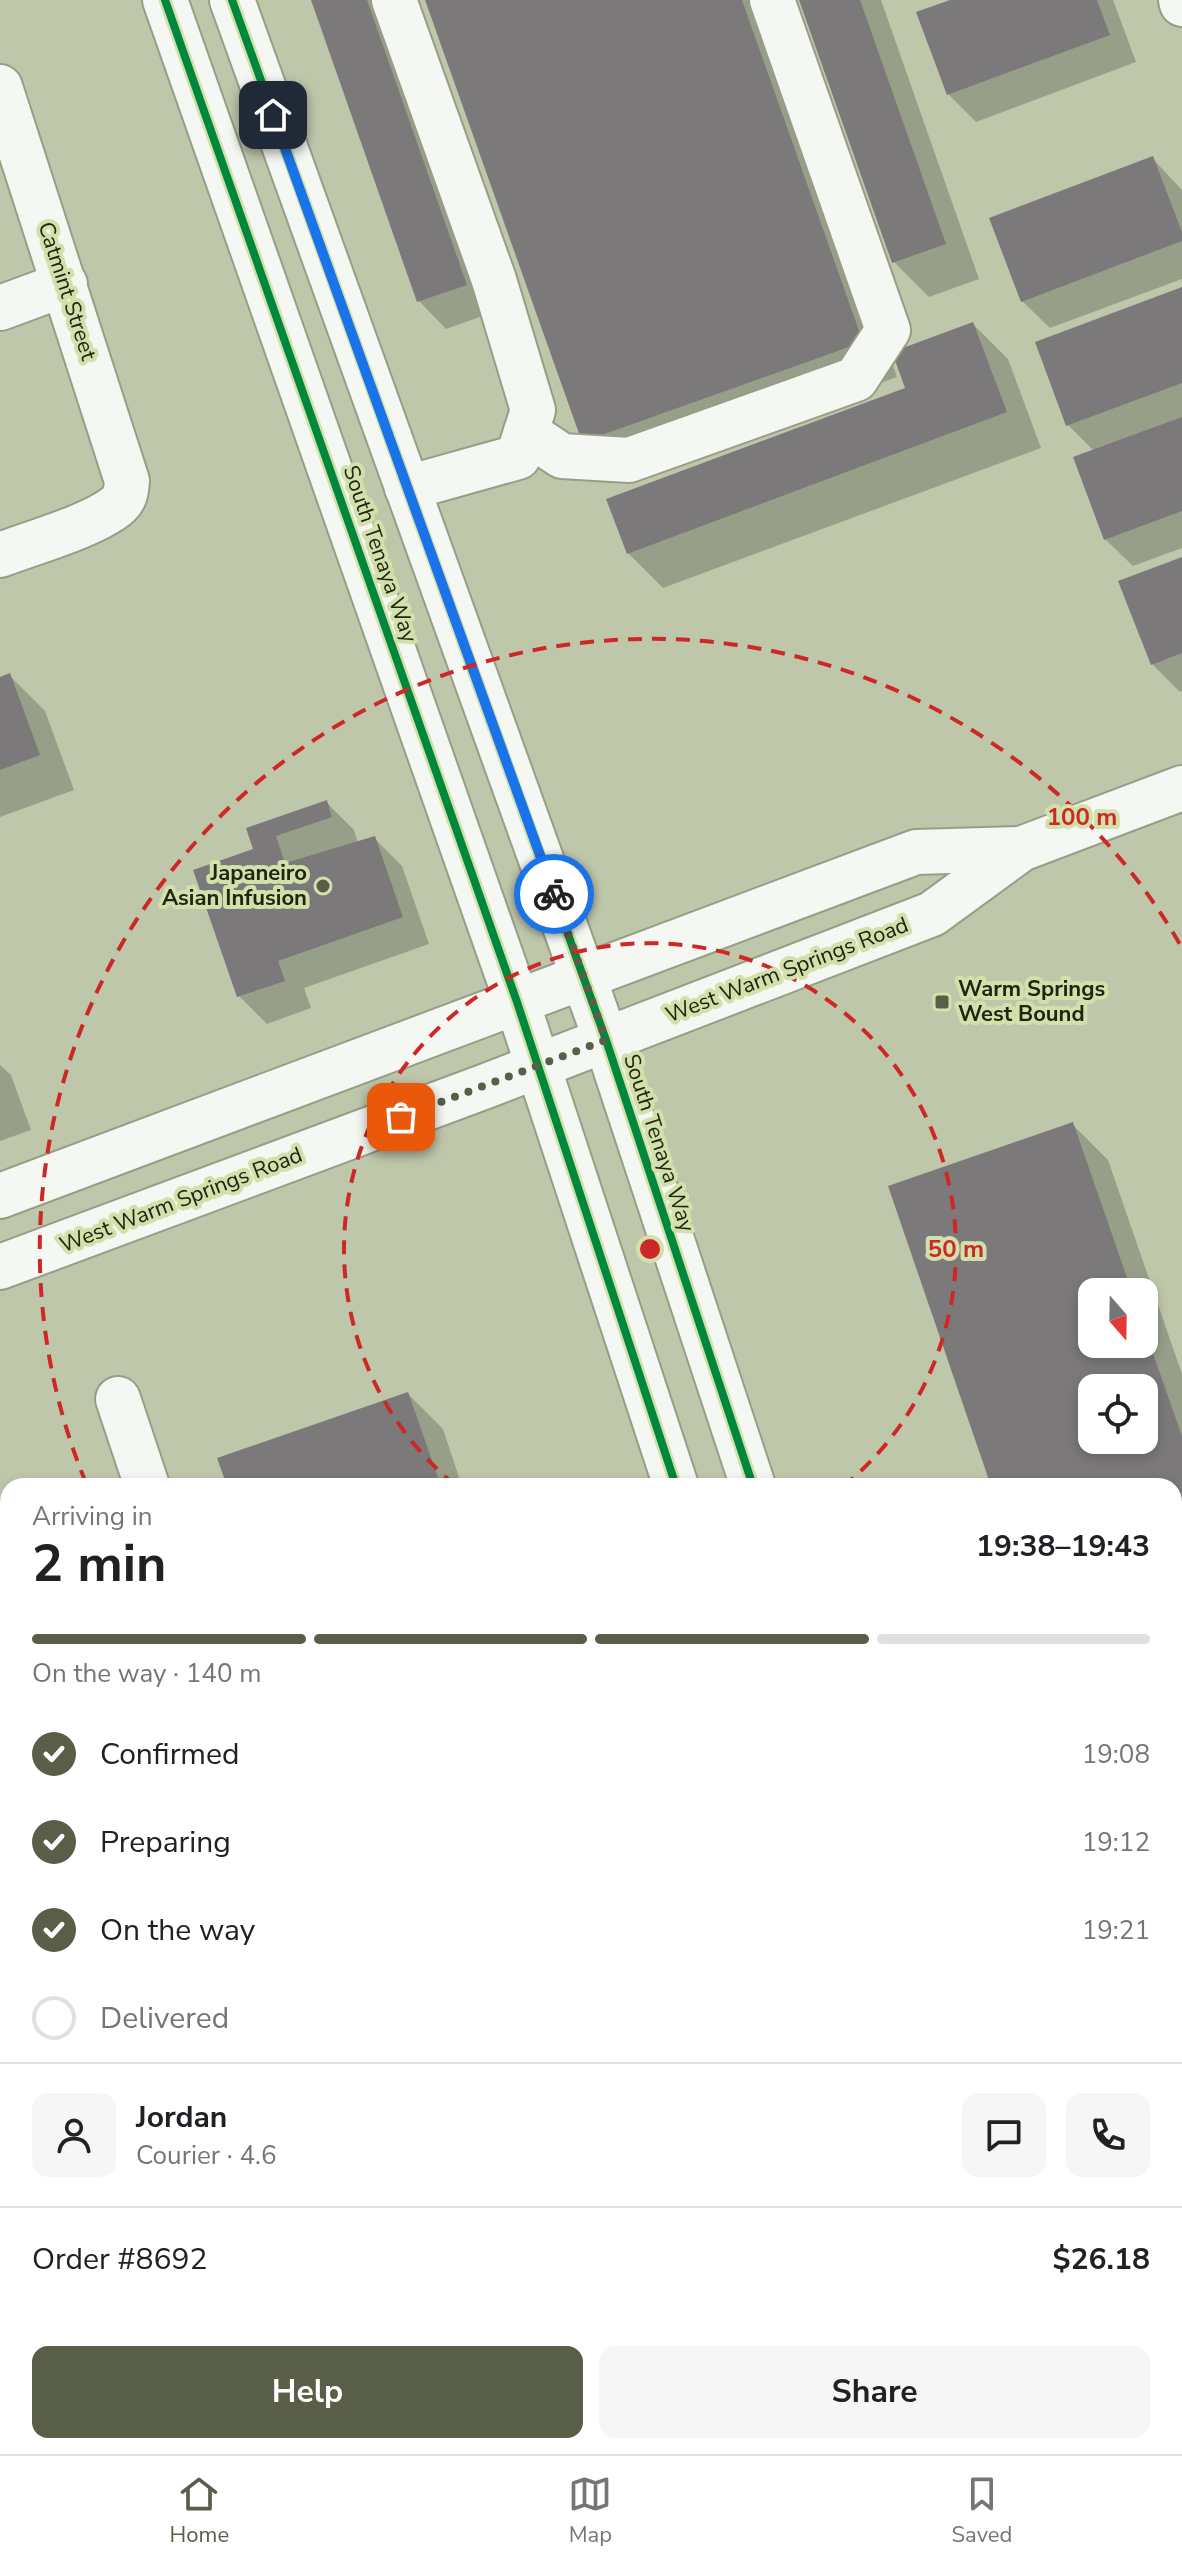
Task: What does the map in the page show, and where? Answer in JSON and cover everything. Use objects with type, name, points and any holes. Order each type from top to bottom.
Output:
[{"type":"street","name":"South Tenaya Way","points":[[165,0],[517,1002],[673,1478]]},
{"type":"street","name":"South Tenaya Way","points":[[232,0],[606,1040],[750,1478]]},
{"type":"street","points":[[394,0],[494,280],[533,410],[518,457],[407,488]]},
{"type":"street","points":[[526,432],[562,456],[629,460],[856,379],[888,330],[772,0]]},
{"type":"street","name":"Catmint Street","points":[[0,87],[127,481],[126,495],[119,504],[102,515],[0,555]]},
{"type":"street","points":[[0,308],[65,284]]},
{"type":"street","name":"West Warm Springs Road","points":[[0,1267],[932,914],[1021,849],[1182,788]]},
{"type":"street","name":"West Warm Springs Road","points":[[0,1196],[916,852],[1021,849]]},
{"type":"street","points":[[118,1399],[144,1478]]},
{"type":"building","points":[[311,0],[367,0],[467,285],[417,302]]},
{"type":"building","points":[[425,0],[742,0],[863,342],[582,442]]},
{"type":"building","points":[[799,0],[860,0],[946,244],[892,263]]},
{"type":"building","points":[[950,0],[1097,0],[1110,35],[947,95],[916,12]]},
{"type":"building","points":[[1153,156],[1182,232],[1182,241],[1021,302],[989,218]]},
{"type":"building","points":[[1182,287],[1182,383],[1066,426],[1035,342]]},
{"type":"building","points":[[973,322],[1007,412],[627,554],[606,499],[905,388],[892,352]]},
{"type":"building","points":[[1182,417],[1182,511],[1104,540],[1073,457]]},
{"type":"building","points":[[1182,557],[1182,653],[1151,665],[1118,581]]},
{"type":"building","points":[[10,673],[40,755],[0,770],[0,677]]},
{"type":"building","points":[[327,800],[332,817],[276,836],[285,863],[375,836],[403,917],[278,961],[285,981],[237,997],[193,870],[253,849],[246,828]]},
{"type":"building","points":[[1073,1122],[1127,1278],[1078,1278],[1078,1358],[1155,1358],[1182,1436],[1182,1478],[988,1478],[888,1186]]},
{"type":"building","points":[[408,1392],[438,1478],[224,1478],[217,1458]]},
{"type":"cycle path","points":[[165,0],[517,1002],[673,1478]]},
{"type":"cycle path","points":[[232,0],[606,1040],[750,1478]]},
{"type":"way so far","points":[[401,1117],[606,1040],[554,894]]},
{"type":"place","name":"Japaneiro Asian Infusion","points":[[323,886]]},
{"type":"place","name":"Warm Springs West Bound","points":[[942,1002]]},
{"type":"route","points":[[273,115],[554,894]]}]
